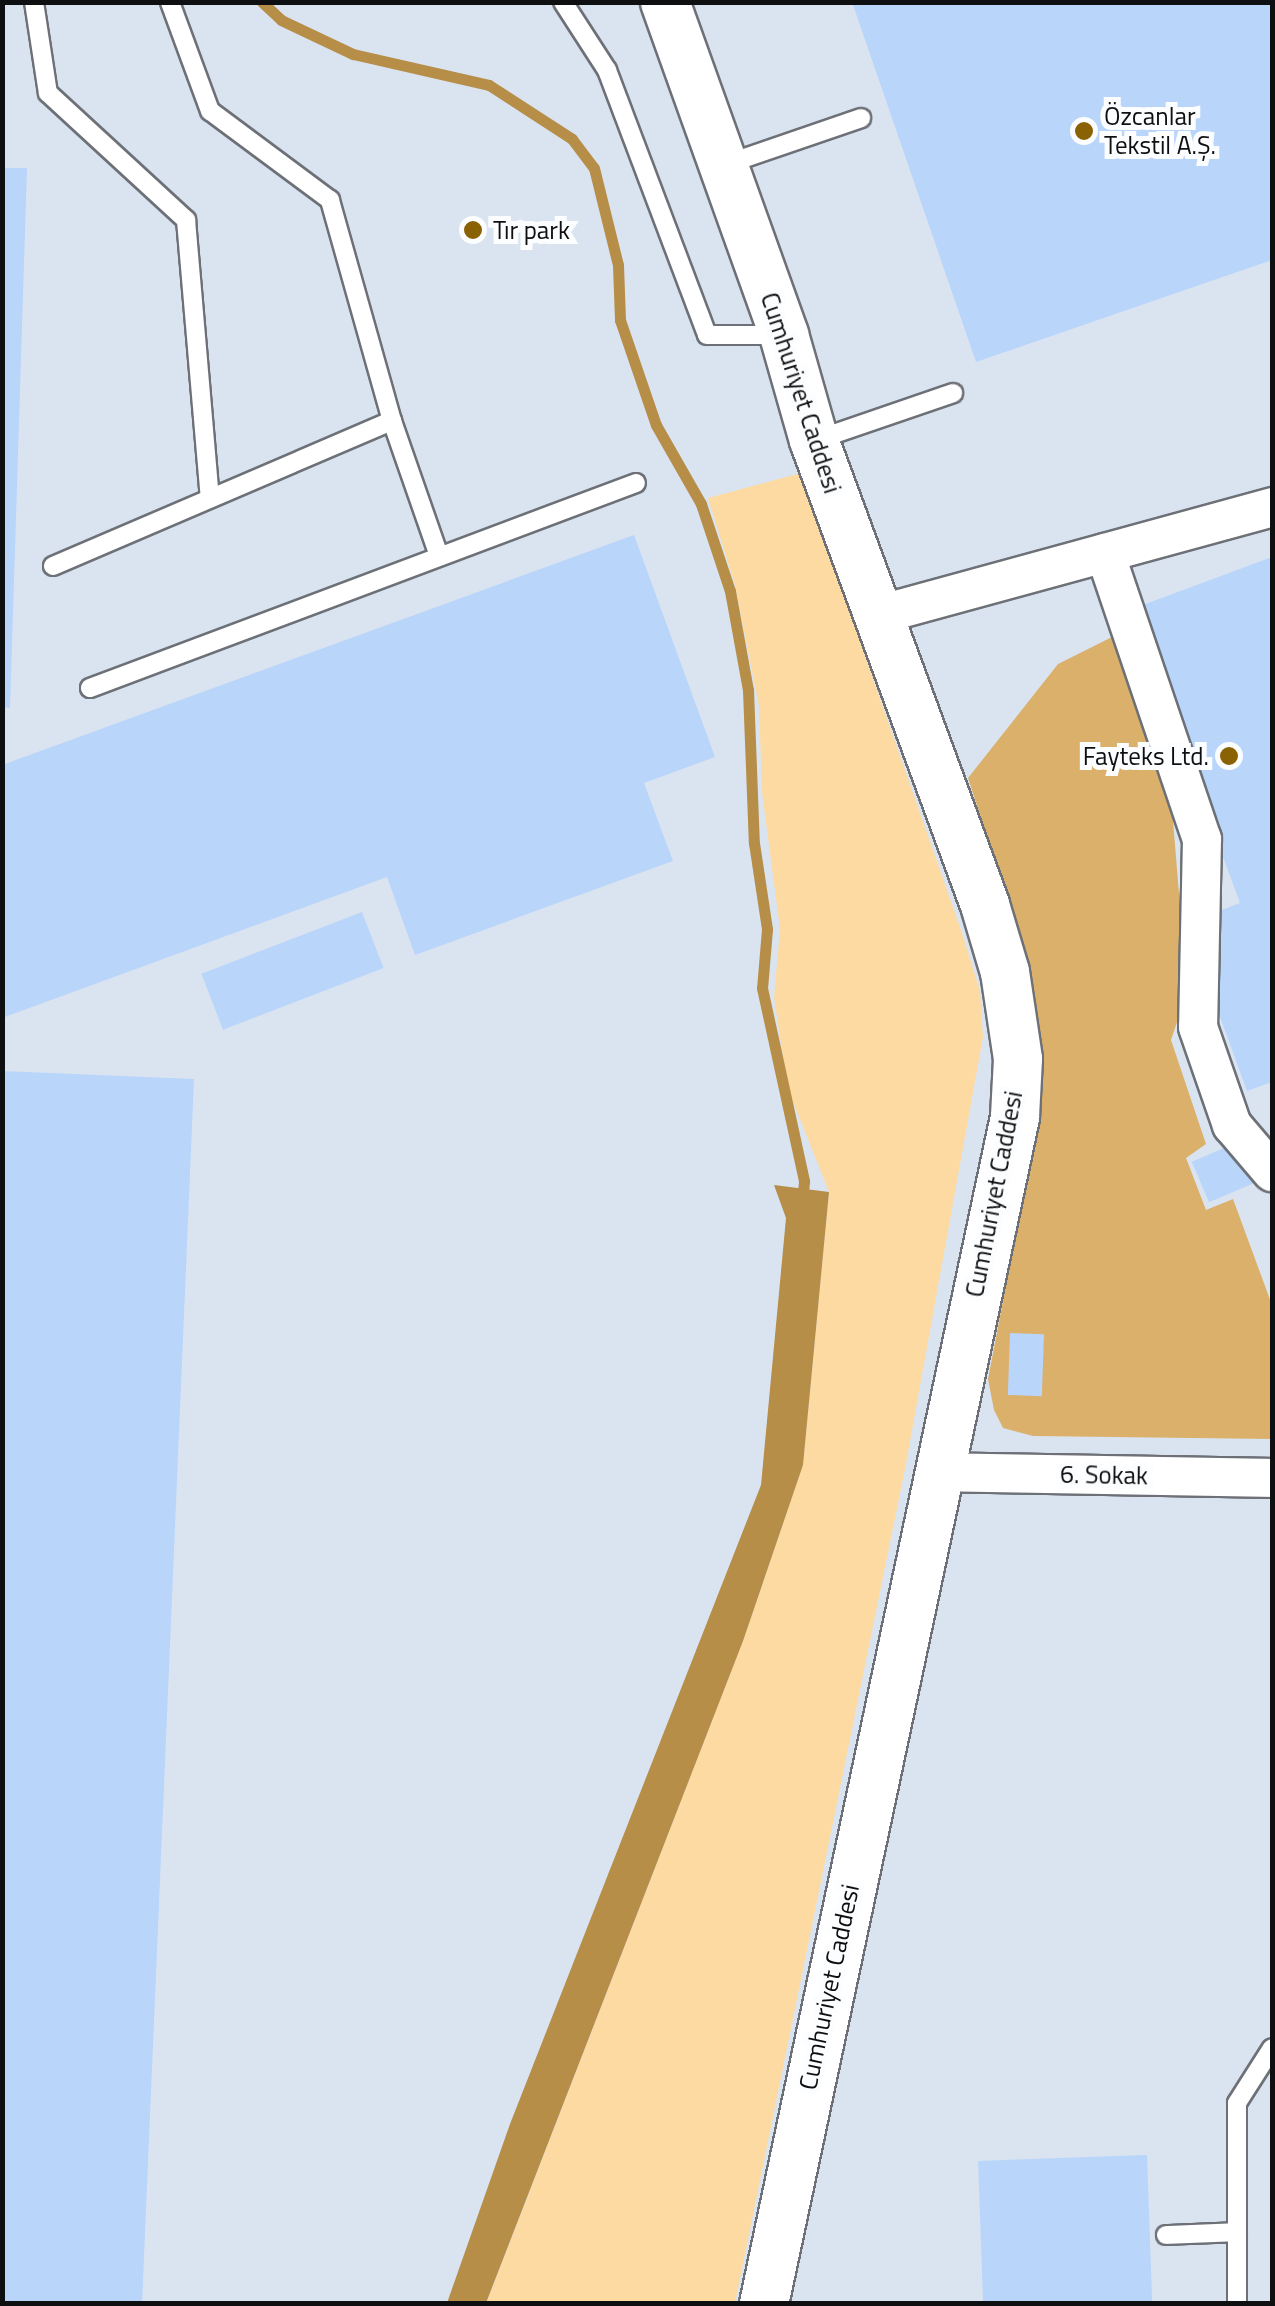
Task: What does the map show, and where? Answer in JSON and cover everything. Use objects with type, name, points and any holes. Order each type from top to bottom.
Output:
[{"type":"street","name":"Cumhuriyet Caddesi","points":[[664,2],[784,335],[814,440],[985,905],[1005,972],[1018,1060],[1015,1116],[936,1472],[764,2304]]},
{"type":"street","points":[[878,615],[1272,506]]},
{"type":"street","points":[[1105,553],[1202,840],[1198,1027],[1232,1125],[1272,1172]]},
{"type":"street","name":"6. Sokak","points":[[936,1472],[1272,1478]]},
{"type":"lane","points":[[34,2],[48,93],[186,220],[210,498]]},
{"type":"lane","points":[[170,2],[210,111],[330,200],[392,421],[440,556]]},
{"type":"lane","points":[[563,2],[606,70],[708,336],[784,335]]},
{"type":"lane","points":[[724,165],[861,118]]},
{"type":"lane","points":[[814,440],[952,392]]},
{"type":"lane","points":[[53,566],[392,421]]},
{"type":"lane","points":[[90,688],[636,483]]},
{"type":"lane","points":[[1237,2304],[1237,2103],[1272,2048]]},
{"type":"lane","points":[[1166,2235],[1237,2232]]},
{"type":"shaded area","points":[[3,3],[1272,3],[1272,2303],[3,2303]]},
{"type":"shaded area","points":[[801,473],[962,933],[980,991],[983,1037],[905,1469],[735,2303],[486,2304],[743,1641],[803,1465],[829,1192],[788,1089],[774,997],[780,929],[762,792],[759,706],[735,585],[708,498]]},
{"type":"shaded area","points":[[1112,637],[1124,641],[1138,670],[1172,808],[1187,992],[1171,1040],[1206,1144],[1186,1158],[1206,1210],[1233,1199],[1272,1305],[1272,1439],[1033,1436],[1003,1428],[994,1410],[988,1379],[1033,1145],[1038,1020],[1022,944],[968,778],[1058,664]]},
{"type":"shaded area","points":[[774,1185],[829,1192],[803,1465],[743,1641],[486,2303],[447,2303],[510,2124],[761,1485],[786,1218]]},
{"type":"building","name":"Özcanlar Tekstil A.Ş.","points":[[852,2],[1272,2],[1272,260],[976,362]]},
{"type":"building","points":[[3,168],[27,168],[10,708],[3,707]]},
{"type":"building","points":[[634,535],[715,757],[644,783],[673,861],[415,955],[387,877],[2,1018],[2,765]]},
{"type":"building","name":"Fayteks Ltd.","points":[[1272,557],[1272,1082],[1247,1091],[1193,943],[1204,917],[1240,903],[1132,609]]},
{"type":"building","points":[[362,912],[384,968],[223,1030],[201,974]]},
{"type":"building","points":[[2,1071],[194,1079],[142,2304],[2,2304]]},
{"type":"building","points":[[1236,1143],[1253,1184],[1209,1202],[1192,1162]]},
{"type":"building","points":[[1010,1333],[1044,1334],[1042,1396],[1008,1395]]},
{"type":"building","points":[[1147,2155],[1152,2304],[983,2304],[978,2161]]},
{"type":"waterway","points":[[262,2],[281,20],[353,54],[489,85],[572,139],[594,168],[618,265],[620,320],[656,425],[701,504],[730,591],[748,690],[754,843],[767,929],[762,988],[804,1181],[802,1205]]},
{"type":"place","name":"Özcanlar Tekstil A.Ş.","points":[[1084,131]]},
{"type":"place","name":"Tır park","points":[[473,230]]},
{"type":"place","name":"Fayteks Ltd.","points":[[1229,756]]}]
